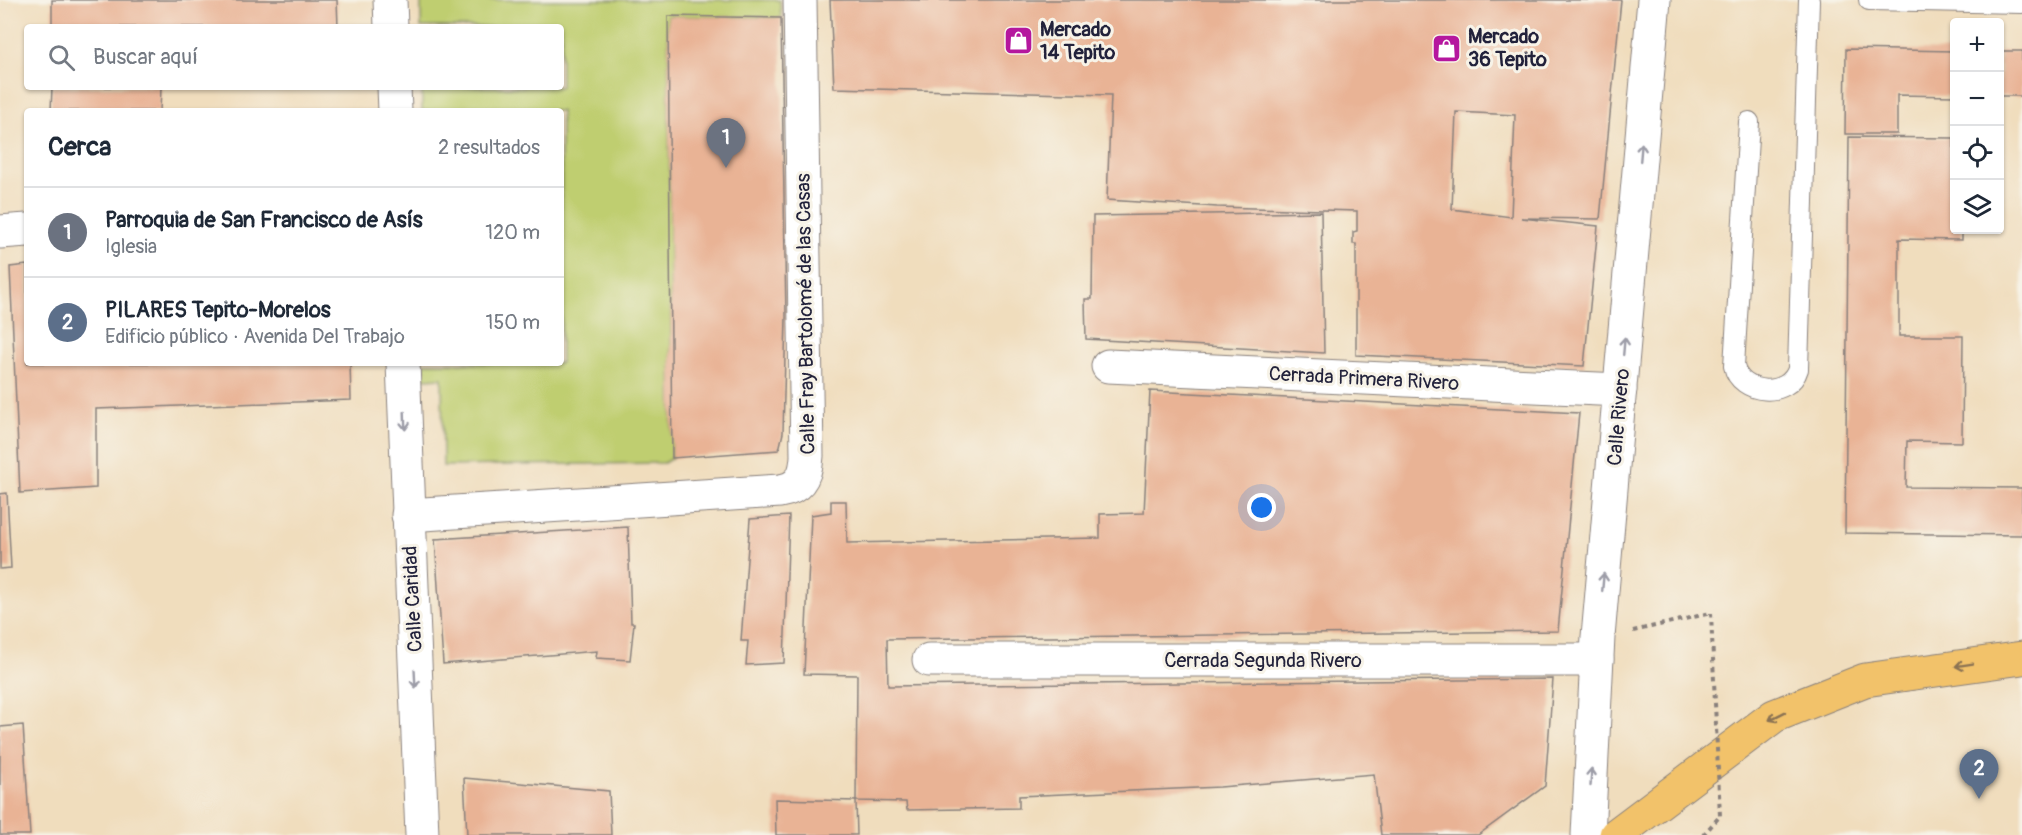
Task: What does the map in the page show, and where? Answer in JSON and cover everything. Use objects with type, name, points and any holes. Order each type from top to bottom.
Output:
[{"type":"main road","points":[[1616,835],[1774,716],[1865,680],[2022,658]]},
{"type":"street","points":[[390,0],[391,24]]},
{"type":"street","name":"Calle Fray Bartolomé de las Casas","points":[[408,515],[780,491],[791,489],[801,481],[806,470],[807,456],[800,0]]},
{"type":"street","name":"Calle Rivero","points":[[1588,835],[1596,660],[1654,0]]},
{"type":"street","points":[[394,90],[395,108]]},
{"type":"street","points":[[0,232],[24,230]]},
{"type":"street","name":"Calle Caridad","points":[[403,366],[423,835]]},
{"type":"street","name":"Cerrada Primera Rivero","points":[[1108,366],[1620,390]]},
{"type":"street","name":"Cerrada Segunda Rivero","points":[[929,660],[1596,660]]},
{"type":"lane","points":[[1749,122],[1734,366],[1736,376],[1743,384],[1776,389],[1787,387],[1795,379],[1798,369],[1809,0]]},
{"type":"lane","points":[[1869,0],[2022,3]]},
{"type":"path","points":[[1670,624],[1711,613],[1720,816],[1703,835]]},
{"type":"green space","points":[[421,0],[780,0],[781,18],[668,16],[672,458],[664,463],[443,466],[442,378],[424,379],[424,366],[564,366],[564,108],[422,108],[422,90],[564,90],[564,24],[421,24]]},
{"type":"building","points":[[52,0],[337,0],[338,24],[52,24]]},
{"type":"building","points":[[830,0],[1621,0],[1600,219],[1521,218],[1598,226],[1584,366],[1356,355],[1356,244],[1353,244],[1353,232],[1357,231],[1357,211],[1217,207],[1107,200],[1111,95],[834,88]],"holes":[[[1456,112],[1515,115],[1511,217],[1452,209]]]},
{"type":"building","points":[[668,16],[781,18],[786,317],[783,433],[779,450],[672,458]]},
{"type":"building","points":[[1846,49],[1950,51],[1950,96],[1897,95],[1897,134],[1845,134]]},
{"type":"building","points":[[2004,51],[2022,51],[2022,96],[2004,96]]},
{"type":"building","points":[[52,90],[161,90],[160,108],[51,108]]},
{"type":"building","points":[[1849,137],[1950,138],[1950,234],[1962,234],[1962,240],[1899,239],[1899,336],[1963,336],[1962,442],[1907,441],[1906,487],[2022,488],[2022,535],[1845,533]]},
{"type":"building","points":[[1321,212],[1324,353],[1086,339],[1085,299],[1092,299],[1093,216]]},
{"type":"building","points":[[24,265],[24,366],[350,366],[351,400],[96,409],[96,488],[20,493],[10,267]]},
{"type":"building","points":[[1150,391],[1579,413],[1558,631],[887,639],[888,686],[1553,679],[1545,786],[1478,835],[1381,835],[1374,774],[1220,787],[1019,796],[1019,808],[907,810],[906,802],[856,801],[857,675],[804,674],[811,515],[831,512],[831,501],[846,501],[847,543],[1100,538],[1100,514],[1144,513]]},
{"type":"building","points":[[7,493],[11,568],[0,569],[0,494]]},
{"type":"building","points":[[789,516],[784,663],[746,665],[748,641],[741,641],[750,519]]},
{"type":"building","points":[[628,527],[631,623],[634,623],[630,660],[596,658],[597,651],[443,664],[435,539]]},
{"type":"building","points":[[23,725],[30,835],[0,835],[0,727]]},
{"type":"building","points":[[464,778],[609,791],[611,835],[467,835]]},
{"type":"building","points":[[775,799],[856,801],[857,835],[776,835]]},
{"type":"place","name":"Mercado 14 Tepito","points":[[1019,41]]},
{"type":"place","name":"Mercado 36 Tepito","points":[[1447,48]]},
{"type":"place","name":"Parroquia de San Francisco de Asís","points":[[726,168]]},
{"type":"place","name":"PILARES Tepito-Morelos","points":[[1979,799]]}]
